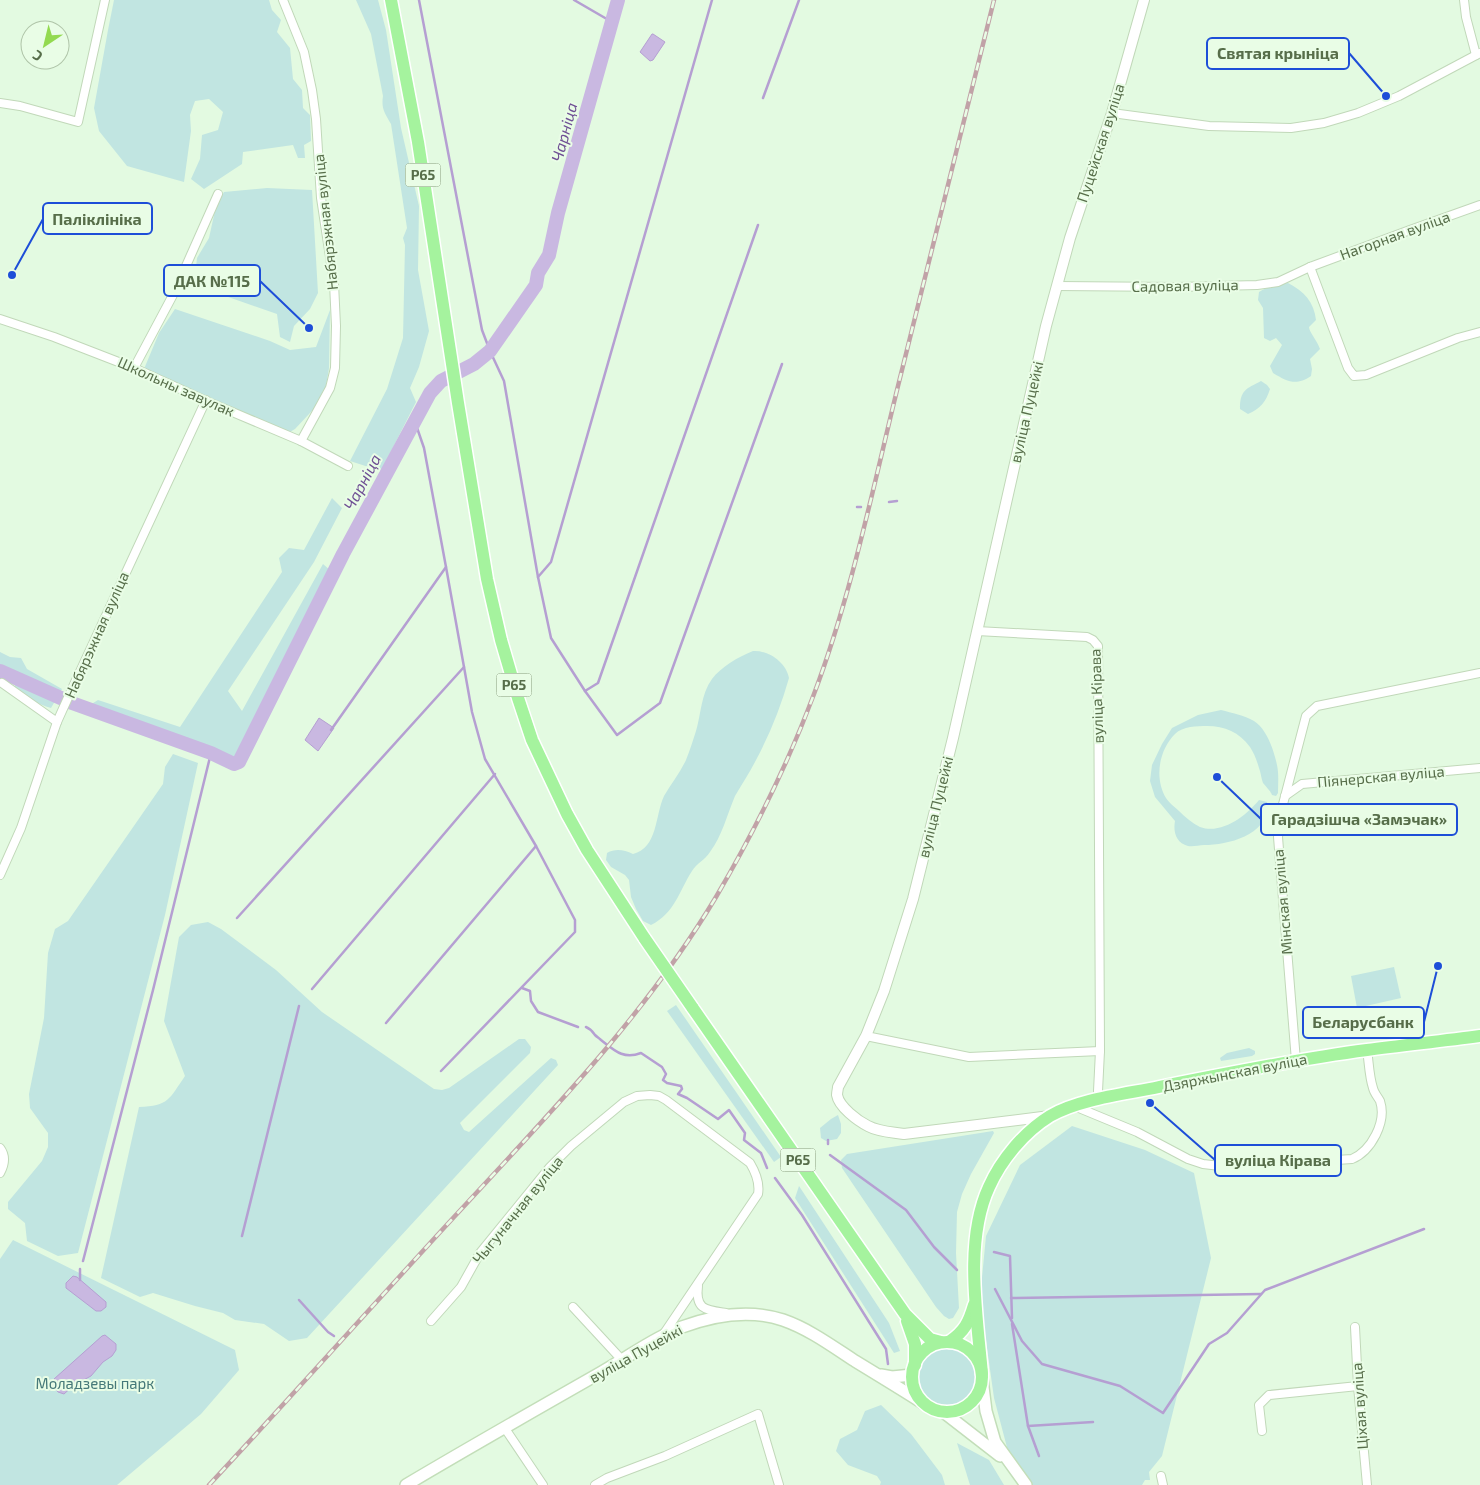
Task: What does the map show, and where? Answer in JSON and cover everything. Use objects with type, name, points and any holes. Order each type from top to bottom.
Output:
[{"type":"main road","name":"Р65","points":[[391,0],[418,142],[487,579],[501,640],[532,740],[567,814],[587,850],[644,939],[905,1314],[930,1339],[959,1344],[968,1348],[980,1364],[982,1376]]},
{"type":"main road","name":"Дзяржынская вуліца","points":[[982,1376],[976,1298],[975,1240],[980,1210],[989,1185],[998,1170],[1018,1144],[1035,1127],[1051,1116],[1074,1106],[1100,1099],[1204,1078],[1367,1050],[1480,1036]]},
{"type":"main road","name":"Дзяржынская вуліца","points":[[945,1342],[958,1336],[968,1323],[976,1298]]},
{"type":"main road","name":"вуліца Пуцейкі","points":[[406,1485],[662,1336],[700,1321],[734,1314],[751,1314],[782,1320],[814,1335],[923,1403]]},
{"type":"main road","name":"Р65","points":[[905,1314],[915,1344],[913,1385],[923,1403]]},
{"type":"main road","points":[[914,1370],[926,1350],[932,1344],[945,1342]]},
{"type":"main road","name":"вуліца Пуцейкі","points":[[876,1374],[892,1377],[914,1370]]},
{"type":"main road","points":[[923,1403],[942,1411],[951,1412],[960,1409],[976,1397],[980,1389],[982,1376]]},
{"type":"main road","points":[[982,1376],[986,1411],[996,1442],[1026,1485]]},
{"type":"main road","points":[[942,1411],[1010,1463]]},
{"type":"street","points":[[0,103],[20,106],[78,122],[105,0]]},
{"type":"street","name":"Набярэжная вуліца","points":[[283,0],[304,52],[312,90],[316,119],[321,198],[334,283],[336,326],[334,368],[330,388],[301,441]]},
{"type":"street","name":"Пуцейская вуліца","points":[[1058,286],[1070,238],[1112,113],[1144,0]]},
{"type":"street","points":[[1112,113],[1208,126],[1291,128],[1324,123],[1358,113],[1399,96],[1478,54],[1466,17],[1464,0]]},
{"type":"street","points":[[134,368],[174,294],[218,194]]},
{"type":"street","name":"Нагорная вуліца","points":[[1310,268],[1480,205]]},
{"type":"street","points":[[1310,268],[1348,368],[1354,376],[1366,375],[1458,338],[1480,332]]},
{"type":"street","name":"Садовая вуліца","points":[[1058,286],[1177,288],[1258,285],[1278,282],[1310,268]]},
{"type":"street","name":"вуліца Пуцейкі","points":[[1051,1116],[904,1134],[882,1131],[868,1126],[854,1117],[845,1108],[837,1095],[838,1087],[866,1036],[888,980],[913,899],[953,738],[1046,326],[1058,286]]},
{"type":"street","name":"Школьны завулак","points":[[0,319],[54,337],[134,368],[301,441],[348,466]]},
{"type":"street","name":"Набярэжная вуліца","points":[[0,875],[21,828],[64,707],[206,400]]},
{"type":"street","name":"вуліца Кірава","points":[[977,631],[1087,637],[1098,646],[1100,1051],[1098,1091],[1100,1099]]},
{"type":"street","name":"Мінская вуліца","points":[[1296,1061],[1278,837],[1288,782],[1306,716],[1317,706],[1480,673]]},
{"type":"street","points":[[2,683],[58,722]]},
{"type":"street","name":"Піянерская вуліца","points":[[1286,796],[1302,784],[1480,768]]},
{"type":"street","points":[[866,1036],[969,1057],[1100,1051]]},
{"type":"street","points":[[1074,1106],[1137,1132],[1203,1164],[1237,1167],[1352,1159],[1365,1152],[1371,1144],[1378,1130],[1381,1115],[1380,1102],[1373,1089],[1367,1050]]},
{"type":"street","name":"Чыгуначная вуліца","points":[[431,1321],[461,1287],[480,1253],[550,1167],[571,1146],[624,1102],[637,1096],[650,1095],[659,1096],[666,1100],[750,1163],[758,1184],[758,1194],[662,1336]]},
{"type":"street","points":[[0,1148],[4,1155],[4,1163],[0,1173]]},
{"type":"street","points":[[698,1284],[696,1296],[701,1306],[711,1311],[734,1314]]},
{"type":"street","points":[[573,1307],[622,1360]]},
{"type":"street","name":"Ціхая вуліца","points":[[1355,1327],[1367,1485]]},
{"type":"street","points":[[1262,1431],[1259,1405],[1269,1395],[1358,1386]]},
{"type":"street","points":[[595,1485],[758,1414],[779,1485]]},
{"type":"street","points":[[504,1427],[543,1485]]},
{"type":"street","points":[[1161,1476],[1163,1485]]},
{"type":"green space","points":[[114,0],[269,0],[272,10],[281,20],[277,32],[290,48],[293,79],[302,90],[303,108],[310,115],[311,141],[304,145],[305,158],[298,158],[293,145],[243,152],[242,164],[204,189],[191,179],[200,159],[202,135],[218,130],[223,112],[209,99],[195,101],[190,115],[191,131],[184,182],[127,166],[99,131],[94,108]]},
{"type":"green space","points":[[356,0],[378,0],[386,30],[401,128],[419,206],[418,270],[429,331],[419,367],[410,388],[416,402],[381,471],[350,461],[387,389],[403,338],[405,245],[403,238],[407,228],[391,124],[383,108],[383,96],[371,34]]},
{"type":"green space","points":[[267,188],[312,190],[318,293],[310,309],[294,326],[290,342],[280,337],[277,314],[194,285],[197,258],[209,238],[216,206],[224,192]]},
{"type":"green space","points":[[1288,283],[1303,293],[1313,308],[1316,320],[1309,327],[1320,349],[1310,359],[1311,376],[1296,382],[1288,381],[1273,373],[1270,366],[1282,345],[1276,338],[1270,341],[1264,338],[1263,308],[1258,300],[1259,292],[1266,288]]},
{"type":"green space","points":[[175,309],[270,341],[290,350],[316,347],[330,310],[329,368],[324,398],[295,429],[288,433],[262,424],[144,369],[159,333]]},
{"type":"green space","points":[[1261,381],[1270,389],[1259,407],[1248,414],[1240,409],[1241,398],[1248,388]]},
{"type":"green space","points":[[332,498],[342,508],[314,562],[228,691],[242,711],[323,564],[331,571],[234,758],[175,734],[90,705],[98,700],[180,727],[282,572],[279,558],[289,548],[304,550]]},
{"type":"green space","points":[[753,651],[759,651],[776,658],[787,672],[789,678],[779,709],[761,750],[735,796],[714,846],[692,871],[671,908],[651,925],[643,921],[631,897],[629,880],[625,875],[611,867],[606,860],[607,853],[620,850],[633,854],[641,851],[647,845],[654,830],[664,796],[687,756],[696,731],[703,698],[708,685],[725,666]]},
{"type":"green space","points":[[0,652],[10,657],[21,658],[27,669],[62,689],[51,708],[27,698],[15,688],[15,683],[0,678]]},
{"type":"green space","points":[[1221,710],[1250,719],[1263,729],[1276,759],[1278,793],[1276,796],[1272,795],[1263,783],[1253,752],[1241,737],[1220,727],[1190,727],[1178,731],[1165,748],[1162,756],[1159,773],[1160,782],[1167,800],[1189,820],[1200,827],[1208,829],[1217,828],[1225,826],[1241,817],[1259,800],[1267,802],[1266,813],[1262,822],[1246,836],[1225,843],[1184,845],[1176,836],[1174,829],[1175,821],[1155,797],[1150,781],[1152,765],[1172,728],[1198,715]]},
{"type":"green space","points":[[173,754],[198,763],[165,915],[78,1253],[58,1256],[27,1241],[25,1223],[8,1209],[8,1202],[42,1161],[48,1147],[48,1133],[30,1108],[29,1094],[44,1018],[48,953],[55,929],[68,921],[163,784],[165,767]]},
{"type":"green space","points":[[208,922],[221,929],[276,970],[322,1012],[434,1089],[442,1090],[449,1088],[519,1039],[525,1039],[531,1047],[530,1053],[460,1123],[464,1130],[469,1132],[551,1058],[556,1060],[558,1065],[307,1338],[289,1341],[264,1324],[235,1320],[223,1313],[153,1293],[140,1297],[101,1278],[139,1107],[163,1103],[171,1096],[185,1076],[164,1021],[179,937],[191,925]]},
{"type":"green space","points":[[1394,967],[1401,998],[1357,1008],[1351,976]]},
{"type":"green space","points":[[676,1005],[781,1157],[774,1162],[667,1011]]},
{"type":"green space","points":[[1249,1048],[1255,1051],[1255,1054],[1252,1056],[1221,1061],[1220,1058],[1227,1053]]},
{"type":"green space","points":[[838,1115],[841,1133],[837,1139],[826,1141],[821,1138],[820,1128]]},
{"type":"green space","points":[[1072,1126],[1145,1150],[1194,1173],[1211,1258],[1162,1456],[1149,1472],[1150,1480],[1145,1480],[1142,1485],[1031,1485],[1009,1455],[994,1398],[980,1298],[986,1236],[1020,1165]]},
{"type":"green space","points":[[993,1131],[994,1133],[962,1194],[957,1212],[956,1253],[959,1308],[953,1318],[949,1319],[936,1307],[842,1168],[841,1160],[847,1154]]},
{"type":"green space","points":[[799,1186],[889,1323],[900,1351],[894,1353],[795,1198]]},
{"type":"green space","name":"Моладзевы парк","points":[[13,1240],[235,1350],[239,1370],[201,1414],[117,1485],[0,1485],[0,1259]]},
{"type":"green space","points":[[947,1348],[963,1353],[971,1361],[976,1377],[971,1393],[963,1401],[947,1406],[931,1401],[923,1393],[918,1377],[923,1361],[931,1353]]},
{"type":"green space","points":[[881,1405],[911,1434],[942,1475],[945,1485],[880,1485],[881,1482],[877,1476],[848,1465],[836,1451],[840,1439],[857,1430],[865,1411]]},
{"type":"green space","points":[[957,1443],[989,1460],[1004,1485],[970,1485]]},
{"type":"shaded area","points":[[652,34],[665,42],[653,60],[650,61],[640,52]]},
{"type":"shaded area","points":[[319,718],[334,728],[318,751],[305,740]]},
{"type":"shaded area","points":[[73,1276],[77,1277],[106,1302],[106,1307],[101,1311],[96,1311],[66,1288],[66,1283]]},
{"type":"shaded area","points":[[105,1335],[116,1344],[116,1350],[112,1356],[103,1362],[91,1376],[74,1385],[64,1394],[58,1392],[52,1385],[54,1379]]},
{"type":"waterway","points":[[419,0],[482,330],[504,381],[538,577],[551,638],[585,691],[617,735],[660,703],[782,364]]},
{"type":"waterway","points":[[574,0],[612,22]]},
{"type":"waterway","name":"Чарніца","points":[[0,671],[72,703],[211,753],[234,764],[239,762],[343,554],[430,393],[441,381],[474,364],[490,351],[536,285],[538,273],[549,255],[558,213],[618,0]]},
{"type":"waterway","points":[[538,577],[551,562],[712,0]]},
{"type":"waterway","points":[[763,98],[799,0]]},
{"type":"waterway","points":[[585,691],[598,683],[758,225]]},
{"type":"waterway","points":[[331,730],[446,567],[424,448],[415,422]]},
{"type":"waterway","points":[[889,502],[897,501]]},
{"type":"waterway","points":[[237,918],[464,667],[446,567]]},
{"type":"waterway","points":[[441,1071],[575,932],[575,920],[536,846],[485,759],[472,712],[464,667]]},
{"type":"waterway","points":[[83,1261],[153,990],[211,753]]},
{"type":"waterway","points":[[312,989],[495,774]]},
{"type":"waterway","points":[[386,1023],[536,846]]},
{"type":"waterway","points":[[522,988],[530,991],[531,1001],[538,1012],[578,1027]]},
{"type":"waterway","points":[[242,1236],[299,1006]]},
{"type":"waterway","points":[[586,1027],[619,1053],[624,1055],[641,1053],[662,1067],[666,1074],[663,1080],[667,1083],[681,1086],[682,1089],[678,1094],[718,1119],[729,1110],[745,1133],[744,1140],[761,1153],[767,1168]]},
{"type":"waterway","points":[[830,1155],[906,1210],[934,1247],[957,1270]]},
{"type":"waterway","points":[[775,1178],[802,1215],[886,1349],[888,1364]]},
{"type":"waterway","points":[[995,1289],[1022,1341],[1042,1364],[1120,1386],[1163,1413],[1209,1344],[1227,1333],[1265,1290],[1424,1229]]},
{"type":"waterway","points":[[994,1252],[1010,1256],[1012,1318]]},
{"type":"waterway","points":[[80,1269],[80,1280]]},
{"type":"waterway","points":[[1011,1298],[1261,1294]]},
{"type":"waterway","points":[[299,1300],[328,1332],[334,1336]]},
{"type":"waterway","points":[[1012,1324],[1028,1426]]},
{"type":"waterway","points":[[1039,1456],[1028,1426],[1093,1422]]},
{"type":"railway","points":[[209,1485],[525,1141],[627,1024],[688,941],[744,848],[793,746],[814,694],[839,619],[860,542],[994,0]]},
{"type":"place","name":"Святая крыніца","points":[[1386,96]]},
{"type":"place","name":"Паліклініка","points":[[12,275]]},
{"type":"place","name":"ДАК №115","points":[[309,328]]},
{"type":"place","name":"Гарадзішча «Замэчак»","points":[[1217,777]]},
{"type":"place","name":"Беларусбанк","points":[[1438,966]]},
{"type":"place","name":"вуліца Кірава","points":[[1150,1103]]}]
